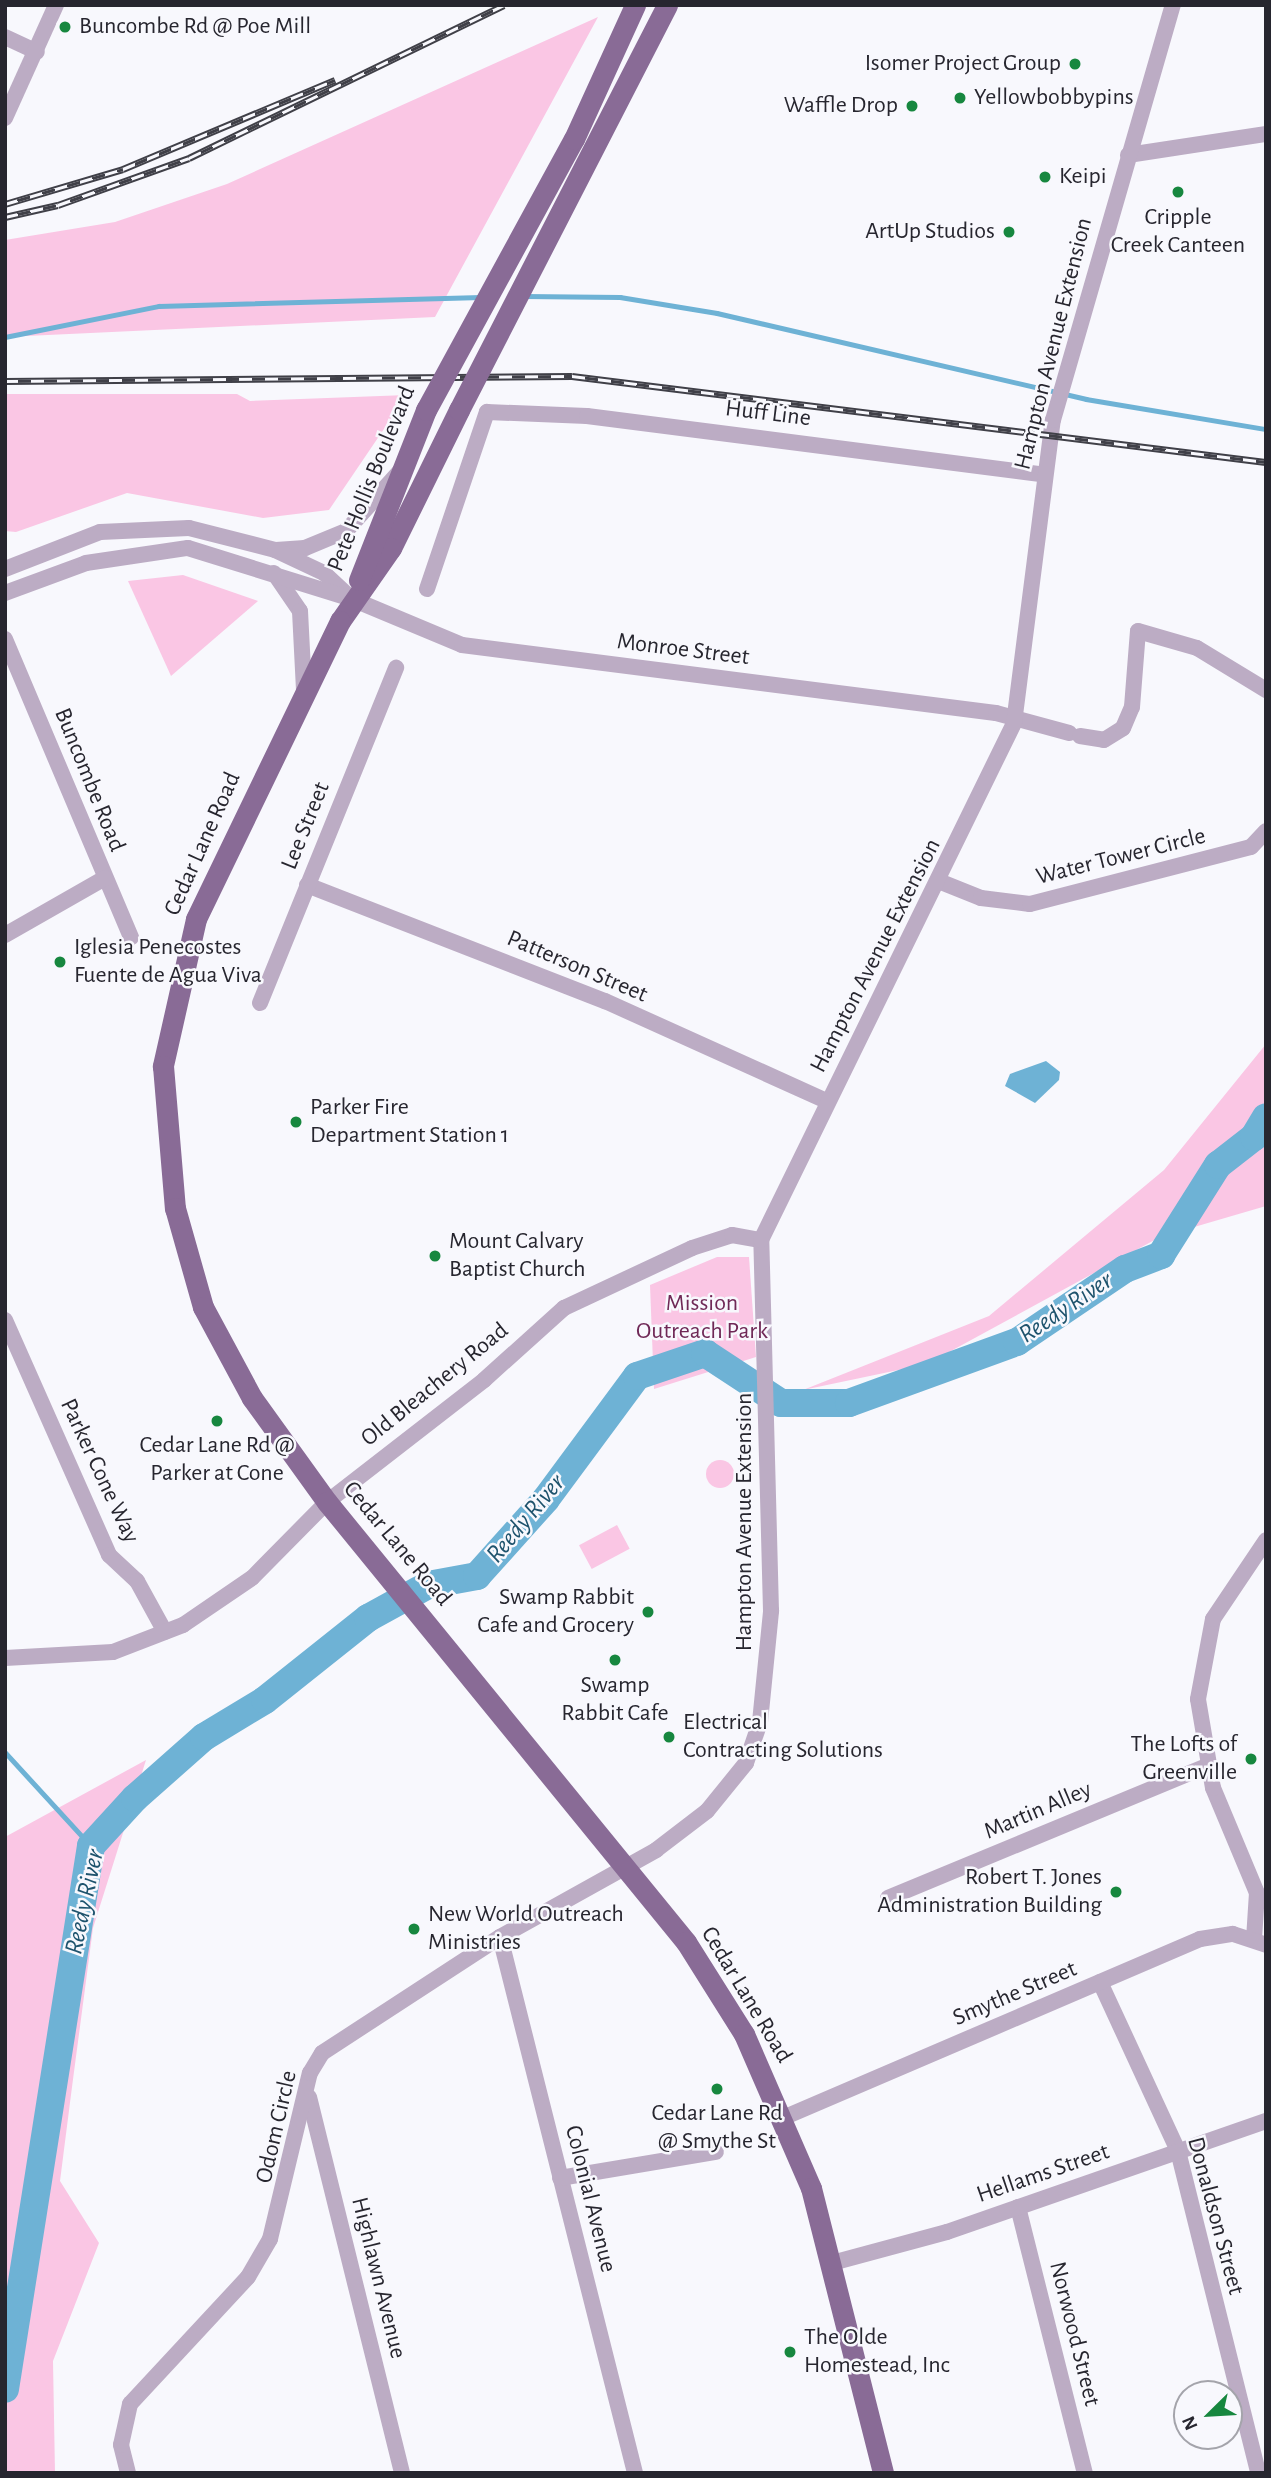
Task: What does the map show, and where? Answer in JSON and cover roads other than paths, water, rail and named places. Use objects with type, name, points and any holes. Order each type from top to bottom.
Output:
[{"type":"main road","name":"Pete Hollis Boulevard","points":[[352,599],[425,410],[574,139],[635,5]]},
{"type":"main road","name":"Pete Hollis Boulevard","points":[[352,599],[391,548],[667,5]]},
{"type":"main road","name":"Cedar Lane Road","points":[[352,599],[304,691],[196,919],[163,1066],[164,1128],[175,1208],[203,1307],[228,1361],[327,1502],[628,1868],[712,1982],[785,2117],[832,2263],[883,2473]]},
{"type":"street","points":[[5,118],[56,5]]},
{"type":"street","name":"Hampton Avenue Extension","points":[[628,1868],[735,1783],[760,1722],[771,1611],[769,1423],[761,1240],[826,1101],[941,882],[1014,723],[1042,474],[1061,394],[1172,5]]},
{"type":"street","points":[[5,37],[37,52]]},
{"type":"street","points":[[1128,155],[1266,134]]},
{"type":"street","name":"Huff Line","points":[[427,589],[487,412],[587,416],[1042,474]]},
{"type":"street","points":[[275,550],[305,548],[346,530],[403,468]]},
{"type":"street","points":[[5,569],[100,532],[189,528],[275,550],[324,573],[352,599]]},
{"type":"street","name":"Monroe Street","points":[[5,593],[86,563],[151,549],[188,548],[272,571],[352,599],[463,645],[996,713],[1014,723]]},
{"type":"street","points":[[272,571],[300,611],[304,691]]},
{"type":"street","points":[[1014,723],[1104,740],[1123,728],[1132,707],[1138,631],[1197,648],[1266,690]]},
{"type":"street","name":"Buncombe Road","points":[[5,639],[131,938]]},
{"type":"street","name":"Lee Street","points":[[260,1003],[396,668]]},
{"type":"street","name":"Water Tower Circle","points":[[941,882],[981,898],[1030,904],[1251,847],[1266,831]]},
{"type":"street","points":[[5,934],[104,878]]},
{"type":"street","name":"Patterson Street","points":[[307,885],[605,1001],[826,1101]]},
{"type":"street","name":"Old Bleachery Road","points":[[5,1658],[113,1652],[165,1632],[251,1578],[327,1502],[484,1380],[564,1308],[692,1248],[732,1236],[761,1240]]},
{"type":"street","name":"Parker Cone Way","points":[[5,1320],[109,1555],[137,1581],[165,1632]]},
{"type":"street","points":[[1260,1942],[1252,1875],[1206,1766],[1198,1699],[1206,1636],[1266,1540]]},
{"type":"street","name":"Martin Alley","points":[[888,1898],[1206,1766]]},
{"type":"street","name":"Odom Circle","points":[[128,2473],[121,2445],[130,2404],[261,2258],[278,2219],[309,2094],[310,2073],[322,2053],[500,1937],[628,1868]]},
{"type":"street","name":"Smythe Street","points":[[785,2117],[1200,1939],[1233,1934],[1260,1942]]},
{"type":"street","name":"Colonial Avenue","points":[[500,1937],[635,2473]]},
{"type":"street","name":"Donaldson Street","points":[[1100,1982],[1178,2151],[1258,2473]]},
{"type":"street","name":"Highlawn Avenue","points":[[309,2094],[402,2473]]},
{"type":"street","name":"Hellams Street","points":[[832,2263],[1018,2207],[1266,2121]]},
{"type":"street","points":[[561,2178],[716,2152]]},
{"type":"street","name":"Norwood Street","points":[[1018,2207],[1086,2473]]},
{"type":"water","points":[[1046,1061],[1060,1072],[1059,1080],[1035,1103],[1005,1086],[1010,1074]]},
{"type":"waterway","points":[[524,296],[620,297],[717,313],[1086,399],[1266,429]]},
{"type":"waterway","points":[[5,337],[159,306],[481,297]]},
{"type":"waterway","name":"Reedy River","points":[[5,2389],[91,1846],[135,1798],[204,1737],[265,1700],[368,1618],[428,1585],[477,1576],[546,1499],[637,1376],[705,1353],[781,1403],[849,1403],[1017,1342],[1125,1269],[1161,1255],[1218,1165],[1254,1137],[1266,1117]]},
{"type":"waterway","points":[[5,1752],[91,1846]]},
{"type":"railway","points":[[5,217],[58,205],[189,158],[504,5]]},
{"type":"railway","points":[[5,204],[123,169],[335,80]]},
{"type":"railway","points":[[5,381],[572,376],[1266,462]]},
{"type":"place","name":"Buncombe Rd @ Poe Mill","points":[[65,27]]},
{"type":"place","name":"Isomer Project Group","points":[[1075,64]]},
{"type":"place","name":"Yellowbobbypins","points":[[960,98]]},
{"type":"place","name":"Waffle Drop","points":[[912,106]]},
{"type":"place","name":"Keipi","points":[[1045,177]]},
{"type":"place","name":"Cripple Creek Canteen","points":[[1178,192]]},
{"type":"place","name":"ArtUp Studios","points":[[1009,232]]},
{"type":"place","name":"Iglesia Penecostes Fuente de Agua Viva","points":[[60,962]]},
{"type":"place","name":"Parker Fire Department Station 1","points":[[296,1122]]},
{"type":"place","name":"Mount Calvary Baptist Church","points":[[435,1256]]},
{"type":"place","name":"Cedar Lane Rd @ Parker at Cone","points":[[217,1421]]},
{"type":"place","name":"Swamp Rabbit Cafe and Grocery","points":[[648,1612]]},
{"type":"place","name":"Swamp Rabbit Cafe","points":[[615,1660]]},
{"type":"place","name":"Electrical Contracting Solutions","points":[[669,1737]]},
{"type":"place","name":"The Lofts of Greenville","points":[[1251,1759]]},
{"type":"place","name":"Robert T. Jones Administration Building","points":[[1116,1892]]},
{"type":"place","name":"New World Outreach Ministries","points":[[414,1929]]},
{"type":"place","name":"Cedar Lane Rd @ Smythe St","points":[[717,2089]]},
{"type":"place","name":"The Olde Homestead, Inc","points":[[790,2352]]},
{"type":"park label","name":"Mission Outreach Park","points":[[702,1318]]}]
